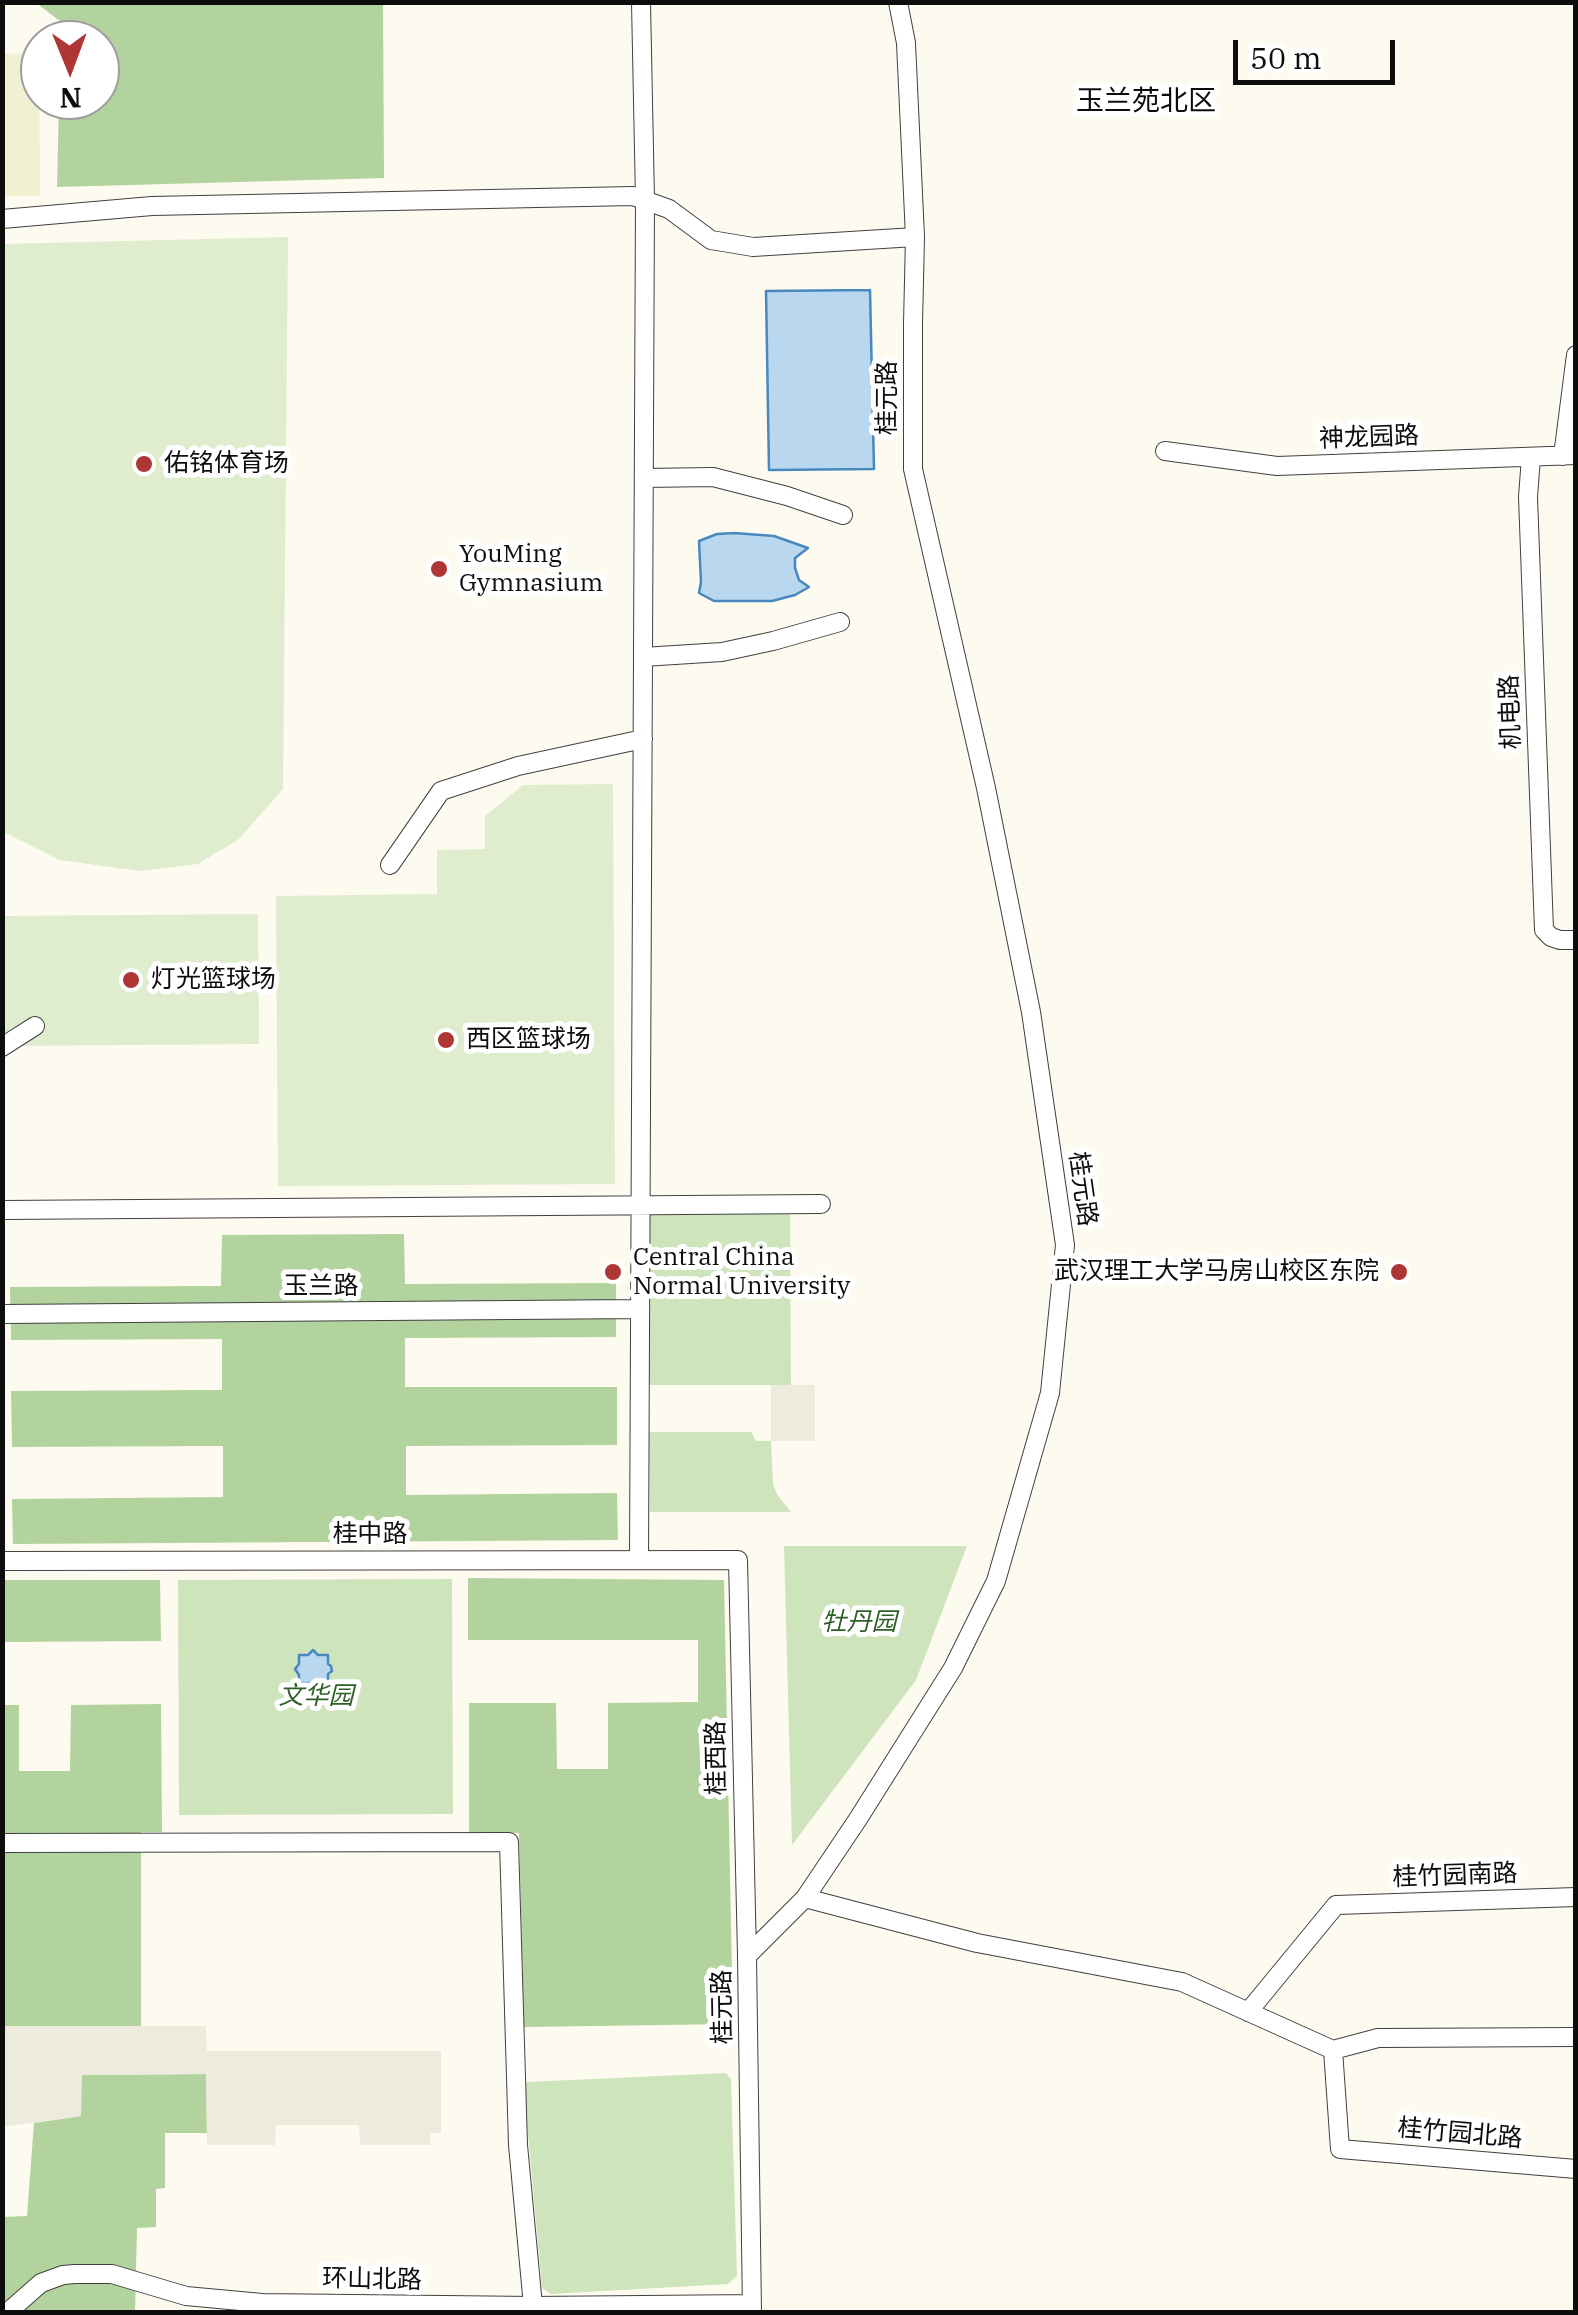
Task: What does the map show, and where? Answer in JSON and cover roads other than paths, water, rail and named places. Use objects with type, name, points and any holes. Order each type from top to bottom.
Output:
[{"type":"street","points":[[639,1560],[645,200],[641,2]]},
{"type":"street","name":"桂元路","points":[[752,2308],[746,1956],[805,1898],[858,1819],[953,1668],[996,1580],[1050,1394],[1065,1245],[1032,1012],[913,468],[916,237],[906,44],[898,2]]},
{"type":"street","points":[[2,219],[152,206],[634,196],[668,209],[711,240],[752,247],[916,237]]},
{"type":"street","points":[[1569,456],[1576,355]]},
{"type":"street","name":"神龙园路","points":[[1166,451],[1278,466],[1569,456]]},
{"type":"street","name":"机电路","points":[[1531,457],[1528,498],[1544,930],[1550,937],[1576,940]]},
{"type":"street","points":[[644,478],[713,477],[787,496],[843,516]]},
{"type":"street","points":[[643,658],[722,652],[840,622]]},
{"type":"street","points":[[390,865],[442,791],[518,766],[643,739]]},
{"type":"street","points":[[2,1047],[36,1026]]},
{"type":"street","points":[[2,1210],[821,1204]]},
{"type":"street","name":"玉兰路","points":[[2,1314],[639,1309]]},
{"type":"street","name":"桂中路","points":[[2,1561],[738,1560]]},
{"type":"street","name":"桂西路","points":[[738,1560],[746,1956]]},
{"type":"street","points":[[2,1843],[509,1842],[518,2145],[533,2306]]},
{"type":"street","name":"桂竹园南路","points":[[1248,2012],[1336,1905],[1576,1897]]},
{"type":"street","points":[[805,1898],[977,1943],[1182,1982],[1334,2050],[1378,2038],[1576,2036]]},
{"type":"street","name":"桂竹园北路","points":[[1334,2050],[1340,2149],[1576,2169]]},
{"type":"street","name":"环山北路","points":[[8,2312],[40,2283],[75,2274],[112,2274],[186,2296],[223,2300],[752,2308]]},
{"type":"water","points":[[870,290],[874,469],[769,470],[766,291]]},
{"type":"water","points":[[734,533],[774,536],[808,548],[795,558],[795,568],[799,580],[809,587],[772,601],[714,601],[699,593],[699,541]]},
{"type":"water","points":[[313,1650],[318,1655],[328,1655],[332,1671],[328,1683],[318,1683],[313,1688],[308,1683],[299,1683],[295,1669],[299,1655],[308,1655]]},
{"type":"place","name":"佑铭体育场","points":[[144,464]]},
{"type":"place","name":"YouMing Gymnasium","points":[[439,569]]},
{"type":"place","name":"灯光篮球场","points":[[131,980]]},
{"type":"place","name":"西区篮球场","points":[[446,1040]]},
{"type":"place","name":"Central China Normal University","points":[[613,1272]]},
{"type":"place","name":"武汉理工大学马房山校区东院","points":[[1399,1272]]},
{"type":"district","name":"玉兰苑北区","points":[[1146,102]]},
{"type":"park label","name":"牡丹园","points":[[859,1623]]},
{"type":"park label","name":"文华园","points":[[316,1697]]}]
